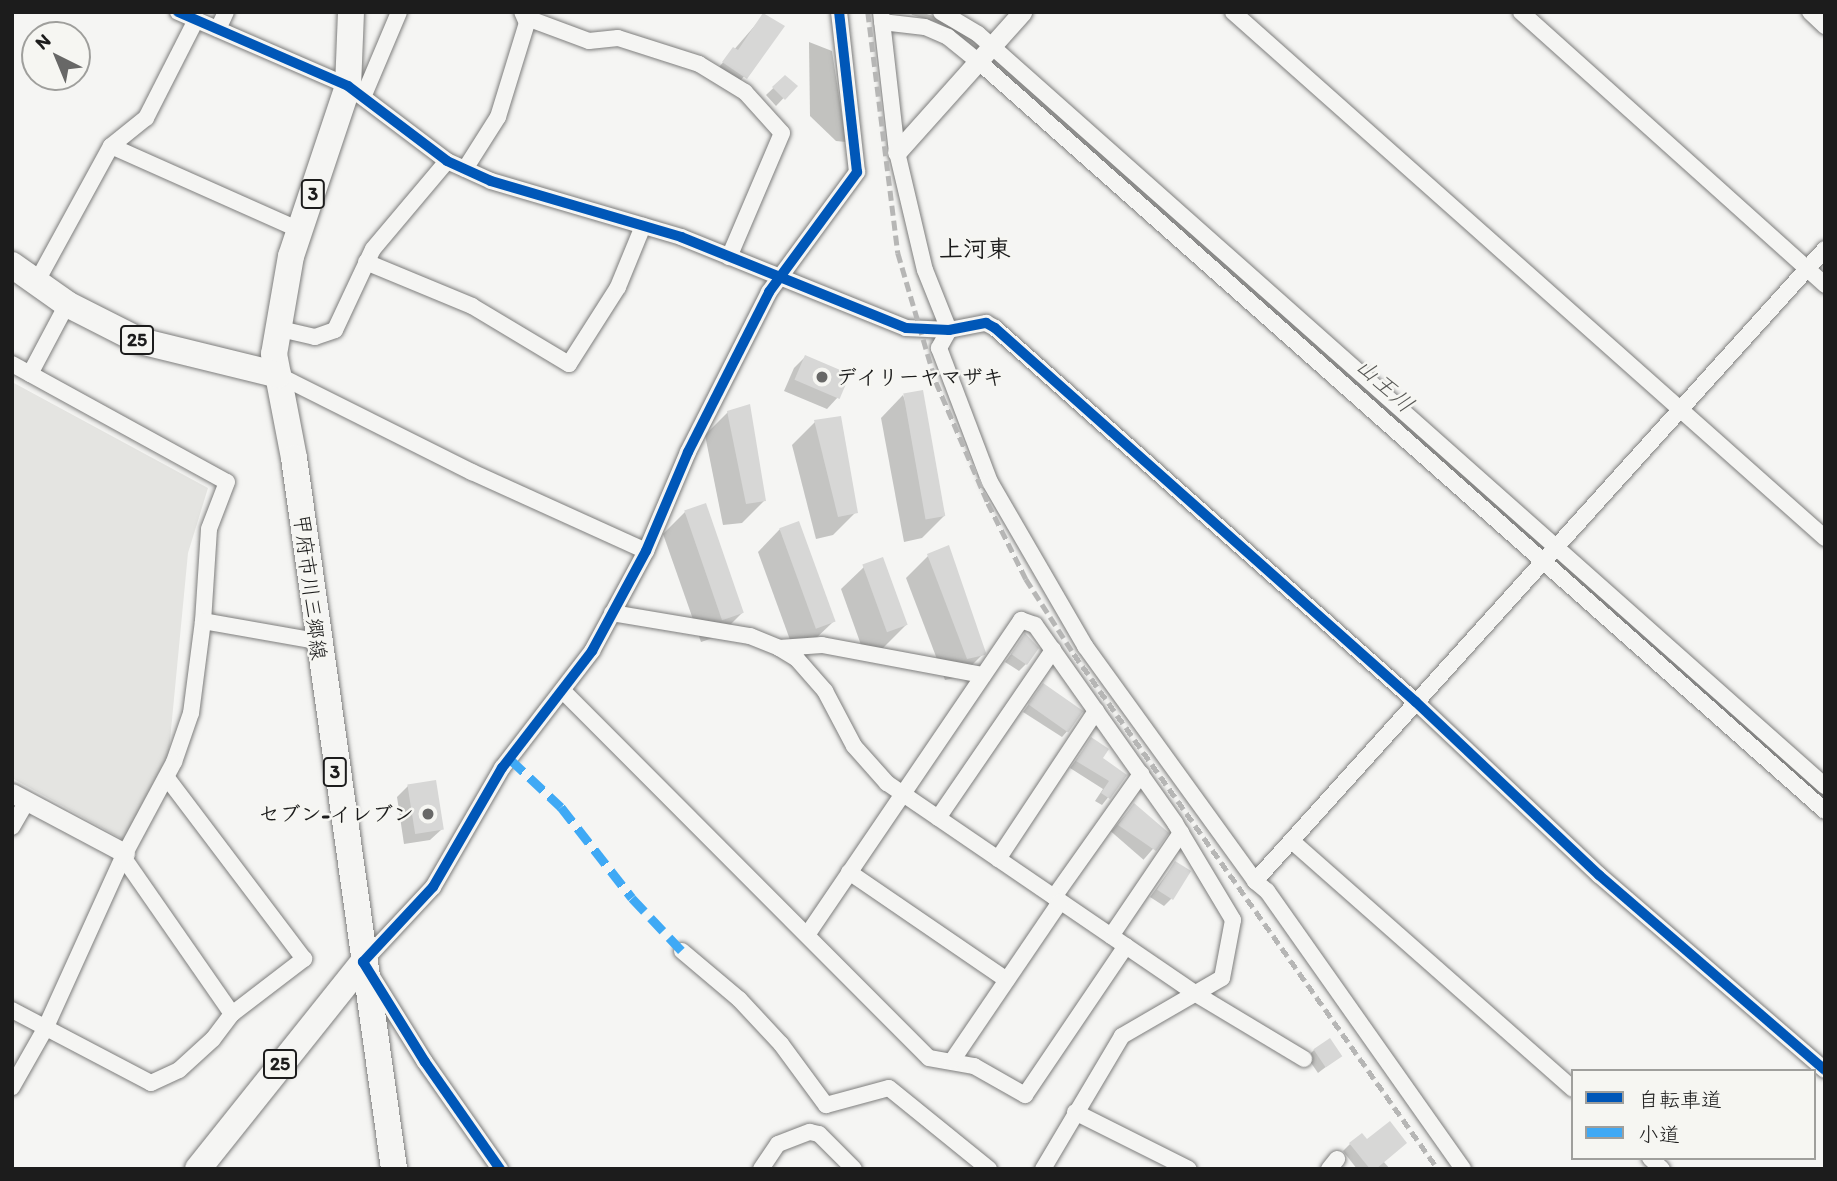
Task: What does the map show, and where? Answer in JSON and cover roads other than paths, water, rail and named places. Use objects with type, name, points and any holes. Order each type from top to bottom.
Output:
[{"type":"main road","name":"甲府市川三郷線","points":[[351,12],[356,90],[300,229],[276,328],[278,375],[293,458],[316,641],[394,1169]]},
{"type":"main road","name":"25","points":[[12,265],[67,304],[140,341],[278,375]]},
{"type":"main road","name":"25","points":[[198,1169],[363,962]]},
{"type":"street","points":[[178,12],[356,90],[447,161],[465,169],[643,226],[729,257],[906,328],[948,330],[986,323],[995,328],[1416,702],[1599,875],[1825,1070]]},
{"type":"street","points":[[218,29],[226,12]]},
{"type":"street","points":[[356,90],[399,12]]},
{"type":"street","points":[[500,1169],[425,1062],[363,962],[433,887],[502,768],[564,692],[646,551],[688,452],[778,278],[857,172],[839,12]]},
{"type":"street","points":[[941,12],[1551,556],[1825,786]]},
{"type":"street","points":[[897,152],[1022,12]]},
{"type":"street","points":[[1233,12],[1825,538]]},
{"type":"street","points":[[1521,12],[1825,285]]},
{"type":"street","points":[[1810,12],[1825,26]]},
{"type":"street","points":[[465,169],[498,117],[525,15],[589,41],[618,38],[699,64],[746,92],[782,133],[729,257]]},
{"type":"street","points":[[1463,1169],[1266,891],[1255,881],[1085,646],[1038,570],[990,482],[939,348],[948,330],[925,270],[897,152],[881,16],[925,27],[985,54],[1551,556],[1825,811]]},
{"type":"street","points":[[36,283],[111,146],[146,118],[196,20]]},
{"type":"street","points":[[111,146],[300,229]]},
{"type":"street","points":[[276,328],[328,336],[335,330],[366,262],[447,161]]},
{"type":"street","points":[[366,262],[471,306],[569,364],[618,287],[643,226]]},
{"type":"street","points":[[1255,881],[1551,556],[1825,249]]},
{"type":"street","points":[[30,374],[67,304]]},
{"type":"street","points":[[12,364],[227,482],[209,528],[203,621],[191,713],[168,779],[124,855],[45,1029],[12,1087]]},
{"type":"street","points":[[278,375],[324,401],[646,551]]},
{"type":"street","points":[[612,613],[750,636],[797,659],[825,691],[870,768],[938,818],[1196,994],[1304,1059]]},
{"type":"street","points":[[807,935],[1021,620],[1035,625],[1181,833],[1233,920],[1222,978],[1122,1036],[1043,1169]]},
{"type":"street","points":[[203,621],[316,641]]},
{"type":"street","points":[[779,648],[822,645],[983,675]]},
{"type":"street","points":[[938,818],[1053,650]]},
{"type":"street","points":[[564,692],[929,1058],[974,1066],[1025,1095],[1126,946]]},
{"type":"street","points":[[998,859],[1096,711]]},
{"type":"street","points":[[952,1061],[1141,774]]},
{"type":"street","points":[[12,1010],[151,1083],[179,1070],[213,1040],[232,1014],[304,959],[168,779]]},
{"type":"street","points":[[12,827],[19,797],[124,855],[232,1014]]},
{"type":"street","points":[[1111,936],[1181,833]]},
{"type":"street","points":[[1293,842],[1571,1087]]},
{"type":"street","points":[[849,872],[1007,980]]},
{"type":"street","points":[[682,951],[739,999],[781,1044],[826,1105],[819,1134]]},
{"type":"street","points":[[826,1105],[889,1088],[989,1169]]},
{"type":"street","points":[[1075,1112],[1189,1169]]},
{"type":"street","points":[[761,1169],[778,1144],[810,1132],[819,1134],[854,1169]]},
{"type":"waterway","name":"山王川","points":[[913,12],[942,21]]},
{"type":"waterway","name":"山王川","points":[[958,31],[981,50]]},
{"type":"waterway","name":"山王川","points":[[988,56],[1546,552]]},
{"type":"waterway","name":"山王川","points":[[1553,558],[1825,798]]},
{"type":"railway","points":[[868,12],[898,253],[936,382],[988,503],[1026,579],[1074,654],[1438,1169]]},
{"type":"place","name":"デイリーヤマザキ","points":[[822,377]]},
{"type":"place","name":"セブン-イレブン","points":[[428,814]]},
{"type":"district","name":"上河東","points":[[975,249]]}]
